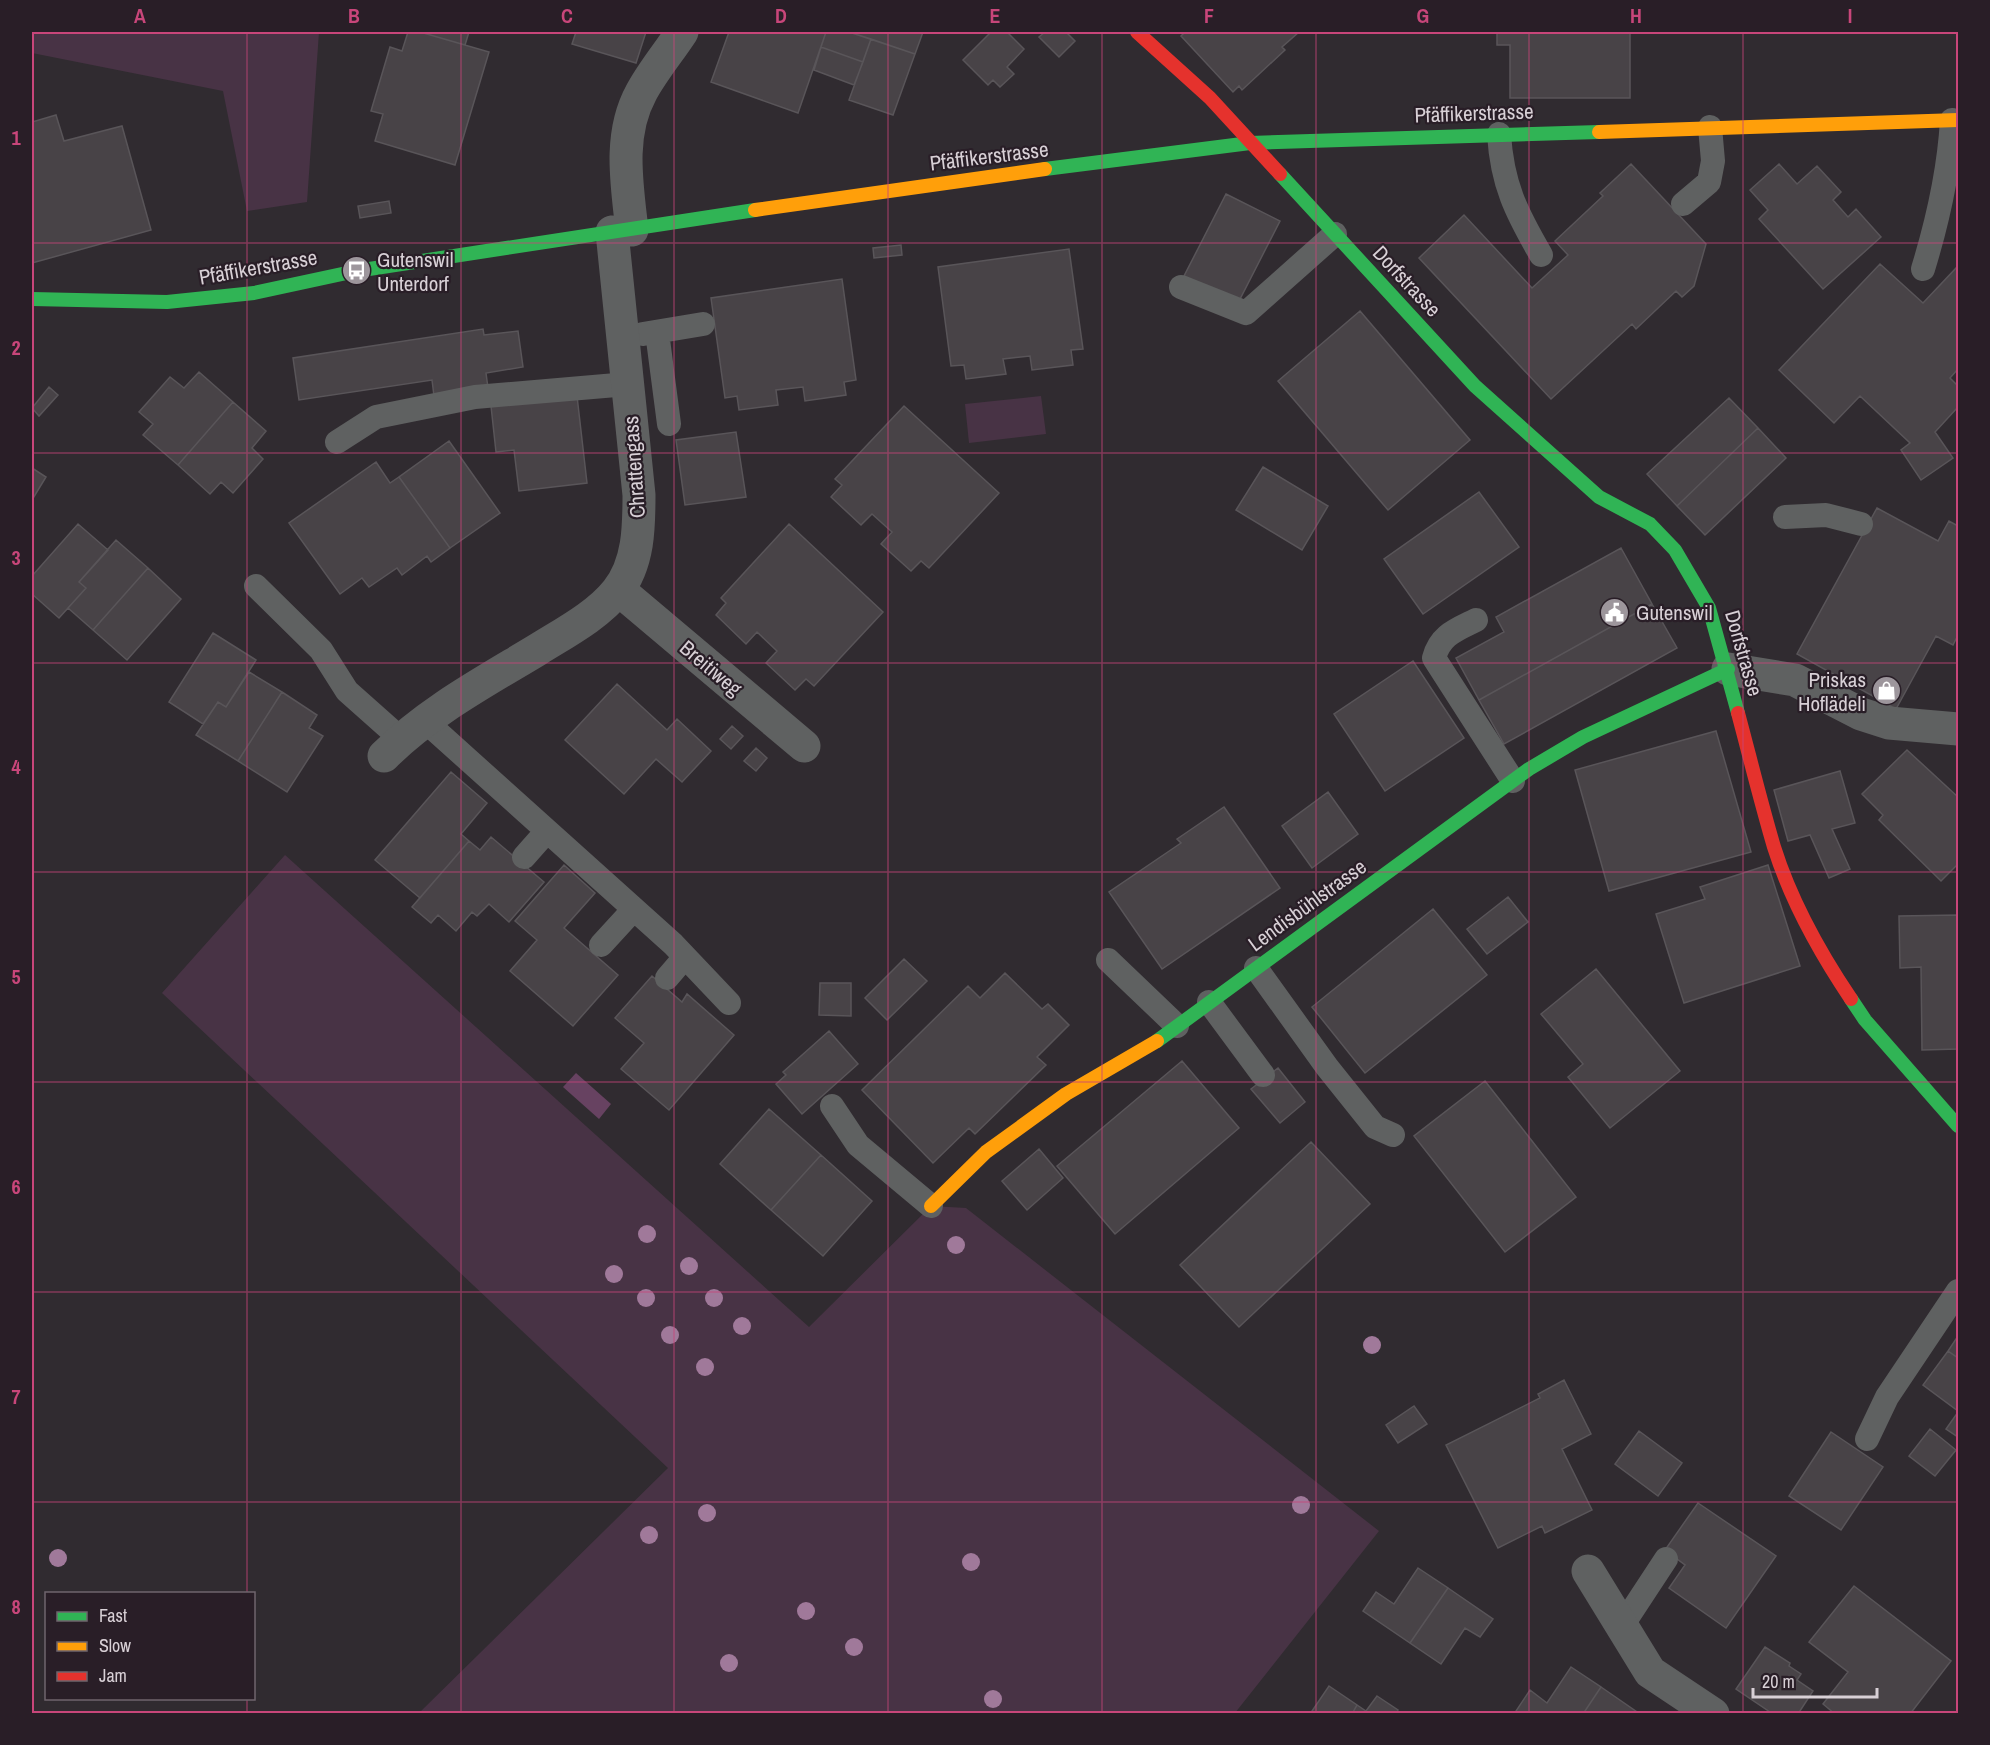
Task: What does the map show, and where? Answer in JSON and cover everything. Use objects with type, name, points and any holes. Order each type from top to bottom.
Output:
[{"type":"street","name":"Chrattengass","points":[[404,739],[441,708],[566,632],[597,610],[618,590],[633,558],[639,527],[639,495],[623,337],[622,231],[625,161],[633,110],[641,92],[682,32]]},
{"type":"street","name":"Dorfstrasse","points":[[1137,32],[1210,98],[1475,386],[1599,497],[1650,524],[1675,549],[1709,608],[1728,669],[1774,849],[1803,916],[1829,966],[1865,1020],[1959,1126]]},
{"type":"street","name":"Pfäffikerstrasse","points":[[32,299],[167,302],[254,293],[356,271],[875,191],[1250,142],[1955,120]]},
{"type":"street","name":"Breitiweg","points":[[618,590],[804,746]]},
{"type":"street","points":[[1728,669],[1796,680],[1861,714],[1889,723],[1959,729]]},
{"type":"street","name":"Lendisbühlstrasse","points":[[931,1206],[986,1152],[1066,1094],[1146,1049],[1513,781],[1583,737],[1728,669]]},
{"type":"street","points":[[1588,1571],[1650,1672],[1713,1713]]},
{"type":"lane","points":[[1923,269],[1936,224],[1955,120]]},
{"type":"lane","points":[[1683,204],[1709,183],[1713,161],[1710,127]]},
{"type":"lane","points":[[1499,134],[1501,167],[1520,218],[1541,255]]},
{"type":"lane","points":[[1181,287],[1246,313],[1335,234]]},
{"type":"lane","points":[[623,337],[703,324]]},
{"type":"lane","points":[[657,332],[669,424]]},
{"type":"lane","points":[[337,442],[376,417],[475,398],[628,384]]},
{"type":"lane","points":[[1785,517],[1826,515],[1860,524]]},
{"type":"lane","points":[[256,586],[321,650],[347,691],[404,739],[547,831],[685,957],[729,1003]]},
{"type":"lane","points":[[1476,620],[1453,632],[1437,644],[1434,658],[1513,781]]},
{"type":"lane","points":[[524,857],[547,831]]},
{"type":"lane","points":[[601,945],[634,909]]},
{"type":"lane","points":[[667,978],[685,957]]},
{"type":"lane","points":[[1108,960],[1177,1026]]},
{"type":"lane","points":[[1256,968],[1327,1067],[1375,1127],[1393,1136]]},
{"type":"lane","points":[[1209,1002],[1263,1076]]},
{"type":"lane","points":[[832,1106],[858,1145],[931,1206]]},
{"type":"lane","points":[[1867,1439],[1887,1397],[1959,1291]]},
{"type":"lane","points":[[1622,1626],[1666,1559]]},
{"type":"shaded area","points":[[32,32],[319,32],[307,202],[247,211],[223,91],[32,53]]},
{"type":"shaded area","points":[[1041,396],[1046,434],[969,443],[965,404]]},
{"type":"shaded area","points":[[285,855],[809,1327],[931,1206],[966,1208],[1379,1531],[1235,1713],[419,1713],[668,1468],[162,993]]},
{"type":"shaded area","points":[[576,1073],[611,1104],[599,1119],[563,1087]]},
{"type":"building","points":[[408,32],[420,32],[489,52],[455,165],[375,141],[383,114],[371,111],[390,47],[402,51]]},
{"type":"building","points":[[420,32],[469,32],[465,45]]},
{"type":"building","points":[[576,32],[646,32],[636,63],[572,44]]},
{"type":"building","points":[[729,32],[826,32],[798,113],[711,82]]},
{"type":"building","points":[[826,32],[849,32],[871,39],[863,62],[821,47]]},
{"type":"building","points":[[849,32],[923,32],[915,54]]},
{"type":"building","points":[[991,32],[1007,32],[1024,49],[1007,67],[1014,74],[1000,87],[993,80],[988,85],[963,60]]},
{"type":"building","points":[[1045,32],[1066,32],[1075,41],[1059,57],[1039,37]]},
{"type":"building","points":[[1185,32],[1299,32],[1282,47],[1285,50],[1242,90],[1239,86],[1233,92],[1181,36]]},
{"type":"building","points":[[1497,32],[1630,32],[1630,98],[1510,98],[1510,45],[1497,45]]},
{"type":"building","points":[[871,39],[915,54],[893,115],[849,100]]},
{"type":"building","points":[[821,47],[863,62],[854,85],[814,70]]},
{"type":"building","points":[[56,115],[64,141],[122,126],[151,230],[32,263],[32,122]]},
{"type":"building","points":[[1631,164],[1706,244],[1694,286],[1682,297],[1676,291],[1636,329],[1632,324],[1551,399],[1419,258],[1464,215],[1532,288],[1568,255],[1555,241],[1603,196],[1600,193]]},
{"type":"building","points":[[1779,164],[1797,184],[1817,166],[1841,192],[1833,200],[1848,217],[1856,209],[1881,237],[1823,289],[1759,219],[1768,210],[1750,190]]},
{"type":"building","points":[[1226,194],[1280,221],[1237,305],[1183,278]]},
{"type":"building","points":[[389,201],[391,213],[360,218],[358,206]]},
{"type":"building","points":[[901,245],[902,255],[874,258],[873,248]]},
{"type":"building","points":[[1069,249],[1083,349],[1071,350],[1073,365],[1032,370],[1030,356],[1003,359],[1006,374],[966,379],[964,365],[951,366],[938,267]]},
{"type":"building","points":[[1880,264],[1923,303],[1958,266],[1958,369],[1950,378],[1958,386],[1958,407],[1935,432],[1953,458],[1921,480],[1901,450],[1910,443],[1860,396],[1834,423],[1779,370]]},
{"type":"building","points":[[842,279],[856,380],[844,382],[846,395],[805,401],[803,387],[776,390],[778,405],[739,410],[737,396],[725,398],[711,298]]},
{"type":"building","points":[[1360,311],[1470,440],[1388,510],[1278,381]]},
{"type":"building","points":[[483,329],[484,335],[518,331],[523,367],[486,373],[488,388],[434,396],[432,380],[299,400],[293,358]]},
{"type":"building","points":[[199,372],[233,402],[178,465],[143,435],[153,424],[139,412],[170,377],[184,388]]},
{"type":"building","points":[[49,387],[58,395],[39,416],[32,408]]},
{"type":"building","points":[[577,396],[587,483],[519,491],[514,450],[496,452],[491,406]]},
{"type":"building","points":[[1729,398],[1758,428],[1677,506],[1647,474]]},
{"type":"building","points":[[233,402],[266,431],[252,448],[263,459],[233,493],[221,482],[210,494],[178,465]]},
{"type":"building","points":[[904,406],[999,493],[929,568],[921,561],[911,571],[881,544],[892,532],[872,514],[861,525],[831,497],[842,485],[835,479]]},
{"type":"building","points":[[1758,428],[1786,458],[1705,535],[1677,506]]},
{"type":"building","points":[[736,432],[746,497],[685,505],[676,440]]},
{"type":"building","points":[[449,441],[500,513],[450,548],[399,477]]},
{"type":"building","points":[[376,462],[390,483],[399,477],[450,548],[431,562],[427,556],[402,575],[397,568],[369,587],[362,578],[340,594],[289,523]]},
{"type":"building","points":[[1263,467],[1328,506],[1302,550],[1236,510]]},
{"type":"building","points":[[32,468],[46,477],[32,500]]},
{"type":"building","points":[[1479,492],[1519,547],[1423,614],[1384,559]]},
{"type":"building","points":[[1877,508],[1938,541],[1949,521],[1958,526],[1958,635],[1953,645],[1936,636],[1896,709],[1797,654]]},
{"type":"building","points":[[78,524],[108,550],[79,582],[86,588],[59,618],[32,594],[32,576]]},
{"type":"building","points":[[789,524],[883,612],[814,686],[806,679],[795,690],[766,663],[777,651],[757,632],[746,644],[716,615],[726,603],[721,598]]},
{"type":"building","points":[[116,540],[148,568],[93,630],[68,608],[86,588],[79,582]]},
{"type":"building","points":[[1621,548],[1652,604],[1479,700],[1456,658],[1504,632],[1496,617]]},
{"type":"building","points":[[148,568],[181,599],[127,660],[93,630]]},
{"type":"building","points":[[1652,604],[1677,648],[1504,744],[1479,700]]},
{"type":"building","points":[[213,633],[256,660],[226,707],[218,702],[203,724],[169,702]]},
{"type":"building","points":[[1413,661],[1464,738],[1385,791],[1334,714]]},
{"type":"building","points":[[249,672],[282,692],[238,761],[196,735],[218,702],[226,707]]},
{"type":"building","points":[[617,684],[667,730],[677,719],[711,751],[682,782],[656,759],[624,794],[565,740]]},
{"type":"building","points":[[282,692],[317,715],[309,728],[323,736],[287,792],[238,761]]},
{"type":"building","points":[[732,726],[743,736],[731,749],[720,739]]},
{"type":"building","points":[[1716,731],[1751,852],[1609,891],[1575,770]]},
{"type":"building","points":[[756,748],[767,758],[756,771],[744,761]]},
{"type":"building","points":[[1907,750],[1958,797],[1958,864],[1941,881],[1879,820],[1883,815],[1862,794]]},
{"type":"building","points":[[1840,771],[1855,823],[1832,829],[1850,869],[1829,878],[1810,835],[1788,841],[1774,790]]},
{"type":"building","points":[[451,772],[487,803],[461,834],[469,841],[420,898],[375,860]]},
{"type":"building","points":[[1328,792],[1358,834],[1312,868],[1282,826]]},
{"type":"building","points":[[1224,807],[1280,888],[1162,969],[1109,892],[1181,843],[1177,839]]},
{"type":"building","points":[[491,837],[544,882],[509,922],[489,904],[477,916],[472,912],[456,931],[438,915],[431,923],[412,907],[469,841],[480,850]]},
{"type":"building","points":[[564,865],[595,893],[564,928],[618,975],[573,1026],[510,971],[537,940],[515,921]]},
{"type":"building","points":[[1768,865],[1800,966],[1684,1003],[1656,914],[1705,899],[1700,887]]},
{"type":"building","points":[[1508,897],[1528,922],[1487,954],[1467,929]]},
{"type":"building","points":[[1433,909],[1487,975],[1365,1073],[1312,1007]]},
{"type":"building","points":[[1958,915],[1958,1049],[1922,1050],[1921,967],[1900,968],[1899,916]]},
{"type":"building","points":[[904,959],[927,981],[887,1020],[865,998]]},
{"type":"building","points":[[1596,969],[1680,1071],[1610,1128],[1568,1077],[1583,1064],[1541,1014]]},
{"type":"building","points":[[1005,973],[1042,1009],[1048,1004],[1069,1025],[1037,1057],[1046,1065],[975,1134],[969,1128],[933,1163],[862,1090],[968,986],[980,998]]},
{"type":"building","points":[[652,976],[682,1002],[687,994],[734,1035],[669,1110],[621,1069],[644,1043],[615,1018]]},
{"type":"building","points":[[820,983],[851,983],[851,1016],[819,1015]]},
{"type":"building","points":[[829,1031],[858,1064],[802,1114],[776,1084],[786,1075],[783,1072]]},
{"type":"building","points":[[1182,1061],[1239,1128],[1115,1234],[1057,1166]]},
{"type":"building","points":[[1278,1068],[1305,1102],[1280,1123],[1251,1089]]},
{"type":"building","points":[[1485,1081],[1576,1197],[1505,1252],[1414,1136]]},
{"type":"building","points":[[769,1109],[821,1155],[771,1210],[720,1164]]},
{"type":"building","points":[[1311,1142],[1370,1204],[1239,1327],[1180,1265]]},
{"type":"building","points":[[1039,1149],[1063,1178],[1027,1210],[1002,1181]]},
{"type":"building","points":[[821,1155],[872,1201],[823,1256],[771,1210]]},
{"type":"building","points":[[1958,1336],[1958,1358],[1948,1351]]},
{"type":"building","points":[[1948,1351],[1958,1358],[1958,1411],[1923,1385]]},
{"type":"building","points":[[1564,1380],[1591,1434],[1562,1449],[1592,1510],[1545,1533],[1542,1526],[1498,1548],[1446,1445],[1540,1398],[1538,1394]]},
{"type":"building","points":[[1414,1406],[1427,1424],[1398,1443],[1386,1425]]},
{"type":"building","points":[[1958,1412],[1958,1437],[1946,1429]]},
{"type":"building","points":[[1930,1429],[1956,1450],[1935,1476],[1909,1456]]},
{"type":"building","points":[[1639,1431],[1682,1463],[1658,1496],[1615,1464]]},
{"type":"building","points":[[1831,1432],[1883,1467],[1841,1530],[1789,1496]]},
{"type":"building","points":[[1698,1503],[1776,1556],[1726,1628],[1669,1588],[1685,1565],[1665,1550]]},
{"type":"building","points":[[1418,1568],[1448,1588],[1410,1643],[1363,1611],[1376,1592],[1394,1604]]},
{"type":"building","points":[[1854,1586],[1951,1661],[1910,1714],[1835,1714],[1823,1704],[1848,1672],[1809,1642]]},
{"type":"building","points":[[1448,1588],[1493,1619],[1480,1637],[1465,1628],[1441,1664],[1410,1643]]},
{"type":"building","points":[[1765,1647],[1790,1663],[1789,1666],[1801,1674],[1797,1680],[1813,1691],[1798,1714],[1773,1714],[1736,1689]]},
{"type":"building","points":[[1571,1667],[1601,1687],[1583,1714],[1520,1714],[1516,1711],[1530,1690],[1547,1703]]},
{"type":"building","points":[[1329,1686],[1357,1705],[1352,1714],[1310,1714]]},
{"type":"building","points":[[1601,1687],[1640,1714],[1583,1714]]},
{"type":"building","points":[[1377,1696],[1398,1710],[1396,1714],[1352,1714],[1357,1705],[1366,1711]]},
{"type":"traffic: fast","points":[[1045,169],[1250,143],[1599,132]]},
{"type":"traffic: fast","points":[[1280,174],[1475,386],[1599,497],[1650,524],[1675,550],[1709,608],[1738,713]]},
{"type":"traffic: fast","points":[[32,299],[167,302],[254,293],[356,271],[755,210]]},
{"type":"traffic: fast","points":[[1157,1041],[1529,769],[1583,737],[1728,669]]},
{"type":"traffic: fast","points":[[1851,999],[1865,1020],[1958,1126]]},
{"type":"traffic: slow","points":[[1599,132],[1958,120]]},
{"type":"traffic: slow","points":[[755,210],[1045,169]]},
{"type":"traffic: slow","points":[[931,1206],[986,1152],[1066,1094],[1157,1041]]},
{"type":"traffic: jam","points":[[1137,32],[1210,98],[1280,174]]},
{"type":"traffic: jam","points":[[1738,713],[1781,867],[1807,926],[1851,999]]},
{"type":"place","name":"Gutenswil Unterdorf","points":[[356,271]]},
{"type":"place","name":"Gutenswil","points":[[1615,612]]},
{"type":"place","name":"Priskas Hoflädeli","points":[[1887,691]]}]
